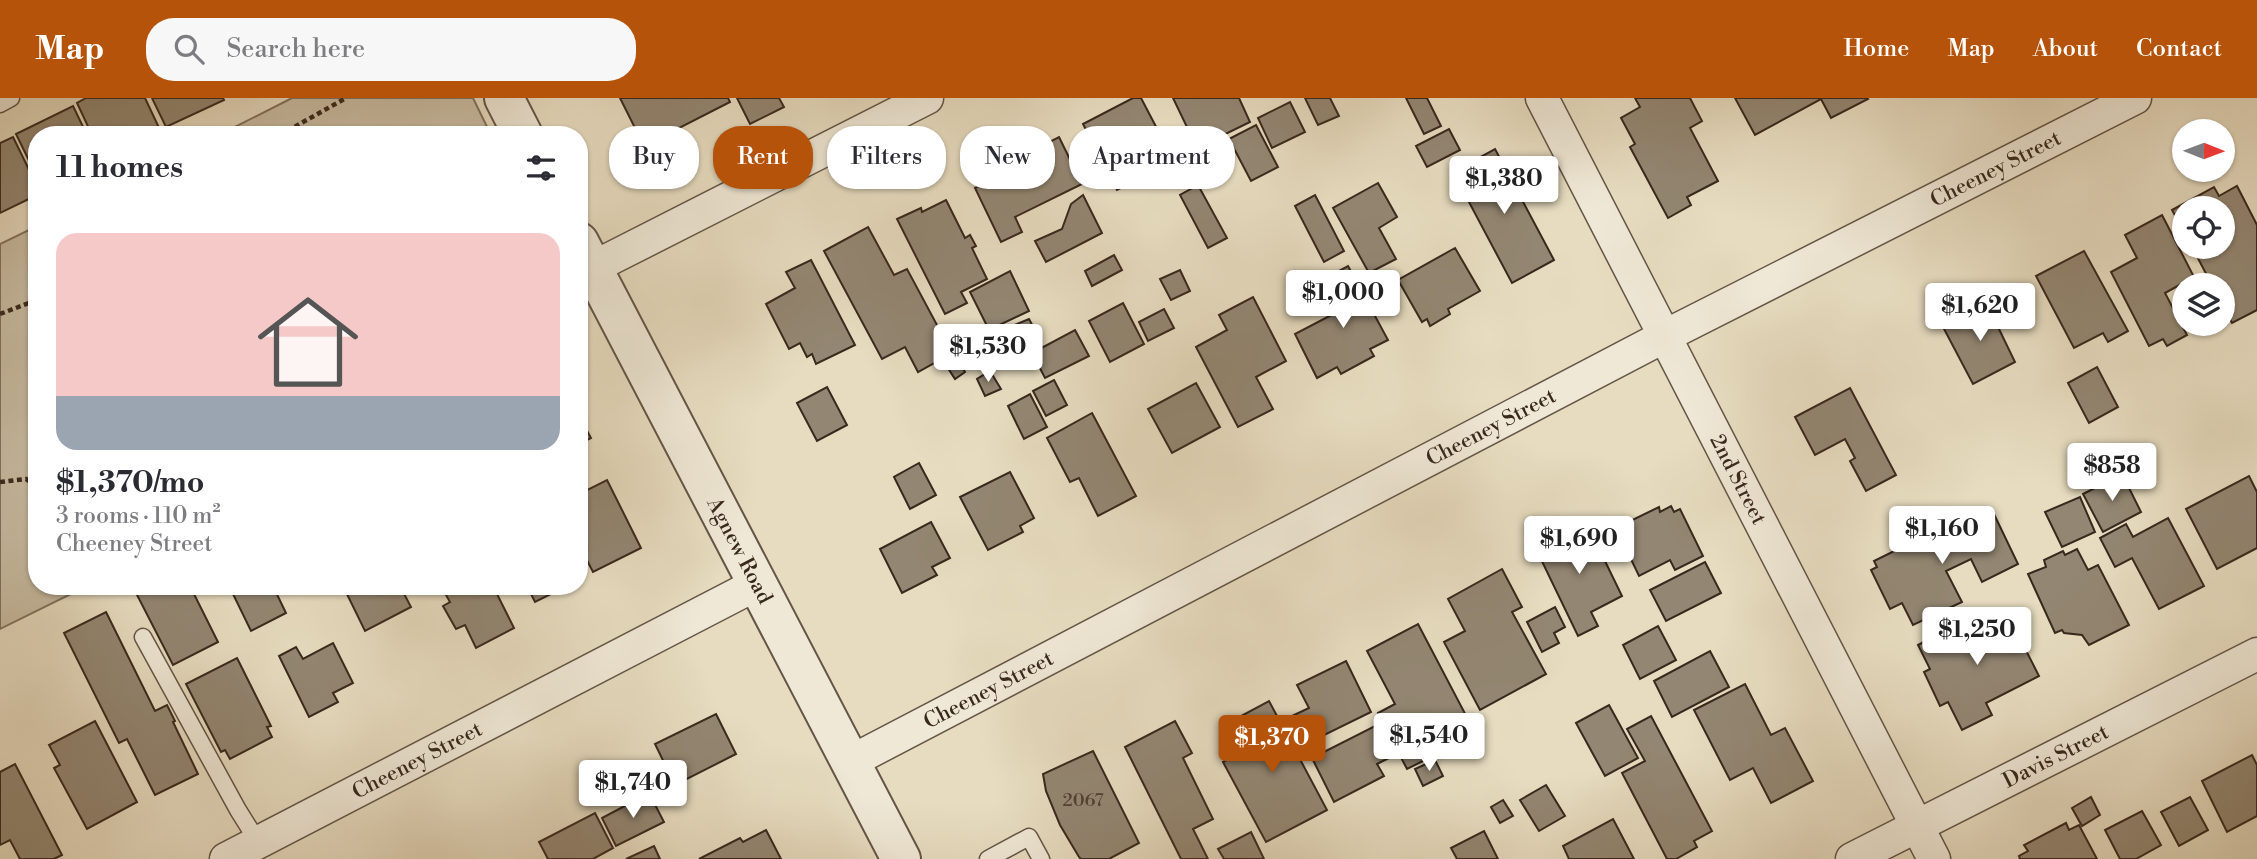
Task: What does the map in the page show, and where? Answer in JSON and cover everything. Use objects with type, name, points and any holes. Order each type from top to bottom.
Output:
[{"type":"street","points":[[504,98],[518,126]]},
{"type":"street","points":[[588,254],[927,98]]},
{"type":"street","name":"2nd Street","points":[[1542,98],[1934,859]]},
{"type":"street","name":"Cheeney Street","points":[[850,762],[1665,337],[2135,98]]},
{"type":"street","name":"Agnew Road","points":[[588,259],[901,859]]},
{"type":"street","name":"Cheeney Street","points":[[226,859],[757,584]]},
{"type":"street","name":"Davis Street","points":[[1852,859],[2257,654]]},
{"type":"lane","points":[[0,104],[11,98]]},
{"type":"lane","points":[[143,636],[258,842]]},
{"type":"lane","points":[[988,859],[1029,837],[1041,859]]},
{"type":"path","points":[[296,126],[346,98]]},
{"type":"path","points":[[0,314],[28,303]]},
{"type":"path","points":[[0,482],[28,480]]},
{"type":"shaded area","points":[[292,98],[473,98],[487,126],[237,126]]},
{"type":"shaded area","points":[[28,230],[28,595],[69,595],[0,629],[0,244]]},
{"type":"building","points":[[86,98],[145,98],[158,126],[88,126],[77,103]]},
{"type":"building","points":[[152,98],[224,100],[168,126],[166,126]]},
{"type":"building","points":[[620,98],[728,98],[730,102],[683,126],[634,126]]},
{"type":"building","points":[[737,98],[779,98],[784,107],[750,124]]},
{"type":"building","points":[[1133,98],[1141,98],[1156,126],[1084,126],[1083,124]]},
{"type":"building","points":[[1173,98],[1239,98],[1250,122],[1235,129],[1235,126],[1186,126]]},
{"type":"building","points":[[1305,98],[1330,98],[1339,116],[1318,125]]},
{"type":"building","points":[[1406,98],[1427,98],[1441,126],[1424,134]]},
{"type":"building","points":[[1635,98],[1690,98],[1702,121],[1690,128],[1718,181],[1687,197],[1691,205],[1668,218],[1630,147],[1635,144],[1621,118],[1640,107]]},
{"type":"building","points":[[1735,98],[1868,99],[1831,118],[1821,99],[1755,135]]},
{"type":"building","points":[[1290,102],[1305,132],[1272,148],[1258,118]]},
{"type":"building","points":[[73,106],[83,126],[32,126]]},
{"type":"building","points":[[1256,125],[1278,167],[1251,181],[1235,150],[1235,136]]},
{"type":"building","points":[[28,128],[28,159],[16,134]]},
{"type":"building","points":[[1449,129],[1460,150],[1427,167],[1416,146]]},
{"type":"building","points":[[13,137],[28,168],[28,199],[0,213],[0,143]]},
{"type":"building","points":[[1059,137],[1069,157],[1069,189],[1072,189],[1015,217],[1022,232],[1001,242],[975,189],[1055,189],[1055,139]]},
{"type":"building","points":[[1495,149],[1554,260],[1512,283],[1453,172]]},
{"type":"building","points":[[1378,183],[1397,217],[1379,228],[1396,259],[1369,273],[1333,208]]},
{"type":"building","points":[[2237,186],[2257,225],[2257,310],[2235,321],[2235,273],[2206,273],[2198,259],[2235,259],[2235,196],[2219,196]]},
{"type":"building","points":[[2214,187],[2219,196],[2198,196]]},
{"type":"building","points":[[1191,189],[1200,189],[1227,238],[1208,248],[1180,195]]},
{"type":"building","points":[[1083,195],[1102,233],[1046,262],[1035,241],[1062,229],[1071,204]]},
{"type":"building","points":[[1315,195],[1344,251],[1324,262],[1295,206]]},
{"type":"building","points":[[946,200],[965,238],[970,235],[976,246],[972,248],[987,279],[961,292],[967,303],[945,314],[897,219],[921,208],[922,212]]},
{"type":"building","points":[[2162,215],[2172,234],[2172,259],[2185,259],[2192,273],[2172,273],[2172,289],[2165,293],[2172,306],[2172,336],[2185,336],[2167,346],[2163,339],[2149,346],[2111,272],[2137,258],[2125,235]]},
{"type":"building","points":[[868,227],[894,275],[907,269],[952,353],[918,372],[905,347],[882,359],[824,251]]},
{"type":"building","points":[[1455,248],[1480,291],[1448,309],[1450,314],[1430,326],[1427,319],[1422,322],[1398,280]]},
{"type":"building","points":[[2084,251],[2128,331],[2108,342],[2103,333],[2074,348],[2036,276]]},
{"type":"building","points":[[1114,255],[1122,270],[1092,286],[1085,271]]},
{"type":"building","points":[[811,260],[855,345],[816,364],[812,354],[807,357],[800,343],[789,349],[766,304],[795,288],[786,272]]},
{"type":"building","points":[[1348,266],[1388,340],[1370,349],[1374,356],[1341,374],[1337,367],[1317,378],[1295,334],[1343,309],[1326,278]]},
{"type":"building","points":[[1180,270],[1190,291],[1171,300],[1160,279]]},
{"type":"building","points":[[1010,271],[1029,311],[989,330],[970,292]]},
{"type":"building","points":[[1253,297],[1286,361],[1256,377],[1273,409],[1238,427],[1196,347],[1227,330],[1219,315]]},
{"type":"building","points":[[1992,302],[2003,325],[1998,327],[2015,362],[1973,384],[1943,327]]},
{"type":"building","points":[[1123,303],[1144,344],[1110,362],[1089,321]]},
{"type":"building","points":[[1164,309],[1174,328],[1148,341],[1139,322]]},
{"type":"building","points":[[1029,319],[1037,334],[1020,344],[1012,326]]},
{"type":"building","points":[[1075,330],[1089,356],[1045,378],[1032,353]]},
{"type":"building","points":[[957,358],[965,372],[955,379],[946,365]]},
{"type":"building","points":[[2097,367],[2118,407],[2089,423],[2068,383]]},
{"type":"building","points":[[990,371],[1001,389],[985,396],[977,379]]},
{"type":"building","points":[[1054,380],[1067,405],[1046,416],[1033,391]]},
{"type":"building","points":[[1196,383],[1220,427],[1172,453],[1148,409]]},
{"type":"building","points":[[827,387],[847,425],[817,441],[797,403]]},
{"type":"building","points":[[1850,388],[1896,475],[1866,491],[1850,461],[1855,458],[1845,439],[1815,455],[1795,417]]},
{"type":"building","points":[[1030,394],[1047,427],[1024,439],[1008,406]]},
{"type":"building","points":[[1092,413],[1136,496],[1098,516],[1079,478],[1070,482],[1047,438]]},
{"type":"building","points":[[919,463],[936,495],[910,509],[894,477]]},
{"type":"building","points":[[1010,472],[1034,518],[1020,526],[1023,532],[988,550],[960,497]]},
{"type":"building","points":[[2122,474],[2141,512],[2103,532],[2083,494]]},
{"type":"building","points":[[2249,476],[2257,492],[2257,548],[2217,569],[2186,509]]},
{"type":"building","points":[[607,480],[641,548],[593,572],[588,562],[588,490]]},
{"type":"building","points":[[2080,497],[2095,532],[2062,547],[2045,512]]},
{"type":"building","points":[[1671,506],[1674,512],[1680,509],[1703,556],[1675,570],[1670,560],[1639,576],[1616,528],[1659,507],[1660,512]]},
{"type":"building","points":[[1992,510],[2018,564],[1982,582],[1971,559],[1946,571],[1962,602],[1913,625],[1902,603],[1890,609],[1871,570],[1877,567],[1874,561],[1953,522],[1955,528]]},
{"type":"building","points":[[2168,518],[2204,586],[2159,609],[2132,558],[2115,567],[2100,538],[2126,524],[2133,537]]},
{"type":"building","points":[[931,522],[950,558],[932,567],[937,575],[902,593],[880,549]]},
{"type":"building","points":[[1587,524],[1622,596],[1591,612],[1598,626],[1578,636],[1536,549]]},
{"type":"building","points":[[2077,549],[2088,570],[2098,565],[2129,625],[2089,645],[2082,635],[2064,633],[2062,630],[2055,633],[2028,574],[2046,567],[2044,560],[2063,551],[2065,555]]},
{"type":"building","points":[[1705,562],[1721,593],[1666,621],[1650,590]]},
{"type":"building","points":[[1502,569],[1522,607],[1512,612],[1546,674],[1480,710],[1444,642],[1465,631],[1448,599]]},
{"type":"building","points":[[137,595],[194,595],[218,642],[173,665]]},
{"type":"building","points":[[233,595],[277,595],[286,613],[251,631]]},
{"type":"building","points":[[347,595],[405,595],[411,607],[365,631]]},
{"type":"building","points":[[446,595],[498,595],[514,628],[476,648],[465,625],[456,629],[443,606],[450,602]]},
{"type":"building","points":[[532,595],[549,595],[535,602]]},
{"type":"building","points":[[1555,607],[1565,627],[1554,633],[1559,643],[1542,652],[1527,622]]},
{"type":"building","points":[[2006,611],[2039,676],[1986,703],[1992,715],[1962,730],[1948,702],[1940,706],[1924,672],[1930,669],[1918,645],[1950,628],[1954,638]]},
{"type":"building","points":[[106,612],[155,711],[167,705],[198,774],[155,795],[127,739],[119,743],[64,633]]},
{"type":"building","points":[[1418,624],[1471,725],[1432,746],[1437,754],[1407,769],[1378,713],[1395,704],[1367,651]]},
{"type":"building","points":[[1658,626],[1676,660],[1640,679],[1623,645]]},
{"type":"building","points":[[333,643],[353,683],[333,693],[338,702],[309,717],[279,656],[296,647],[303,659]]},
{"type":"building","points":[[1710,651],[1729,687],[1672,717],[1654,681]]},
{"type":"building","points":[[237,658],[271,726],[267,727],[272,737],[230,759],[225,750],[221,752],[186,684]]},
{"type":"building","points":[[1346,661],[1371,712],[1306,744],[1292,716],[1309,708],[1297,685]]},
{"type":"building","points":[[1745,684],[1771,735],[1785,728],[1813,781],[1771,803],[1753,768],[1730,780],[1694,710]]},
{"type":"building","points":[[1269,701],[1327,810],[1266,842],[1223,762],[1245,750],[1230,722]]},
{"type":"building","points":[[1609,705],[1638,758],[1605,776],[1576,723]]},
{"type":"building","points":[[716,714],[736,754],[675,785],[655,744]]},
{"type":"building","points":[[1651,716],[1712,831],[1694,841],[1697,847],[1676,859],[1667,859],[1622,773],[1645,761],[1627,729]]},
{"type":"building","points":[[95,721],[137,802],[87,829],[54,768],[60,765],[49,745]]},
{"type":"building","points":[[1175,721],[1192,753],[1183,758],[1213,819],[1193,829],[1208,859],[1181,859],[1125,747]]},
{"type":"building","points":[[1375,726],[1391,757],[1377,764],[1384,776],[1334,802],[1312,758]]},
{"type":"building","points":[[1093,751],[1139,843],[1109,859],[1079,857],[1060,825],[1046,791],[1043,774]]},
{"type":"building","points":[[2252,755],[2257,765],[2257,816],[2227,832],[2202,781]]},
{"type":"building","points":[[1435,760],[1443,776],[1423,786],[1415,769]]},
{"type":"building","points":[[15,764],[62,855],[54,859],[20,859],[10,840],[0,845],[0,772]]},
{"type":"building","points":[[1546,785],[1565,816],[1539,831],[1520,800]]},
{"type":"building","points":[[649,793],[664,822],[616,846],[602,818]]},
{"type":"building","points":[[2091,797],[2100,815],[2082,826],[2072,808]]},
{"type":"building","points":[[2190,797],[2208,830],[2179,846],[2161,812]]},
{"type":"building","points":[[1503,800],[1513,816],[1500,823],[1491,807]]},
{"type":"building","points":[[2142,811],[2161,845],[2136,859],[2120,859],[2105,830]]},
{"type":"building","points":[[595,813],[613,848],[593,859],[548,859],[539,842]]},
{"type":"building","points":[[1613,819],[1634,859],[1569,859],[1563,846]]},
{"type":"building","points":[[2066,823],[2069,830],[2079,825],[2097,859],[2020,859],[2019,856],[2028,851],[2024,845]]},
{"type":"building","points":[[766,830],[781,859],[699,859],[740,838],[743,842]]},
{"type":"building","points":[[1484,831],[1498,859],[1457,859],[1451,848]]},
{"type":"building","points":[[1251,832],[1264,859],[1224,859],[1218,849]]},
{"type":"building","points":[[654,846],[660,859],[626,859]]}]
